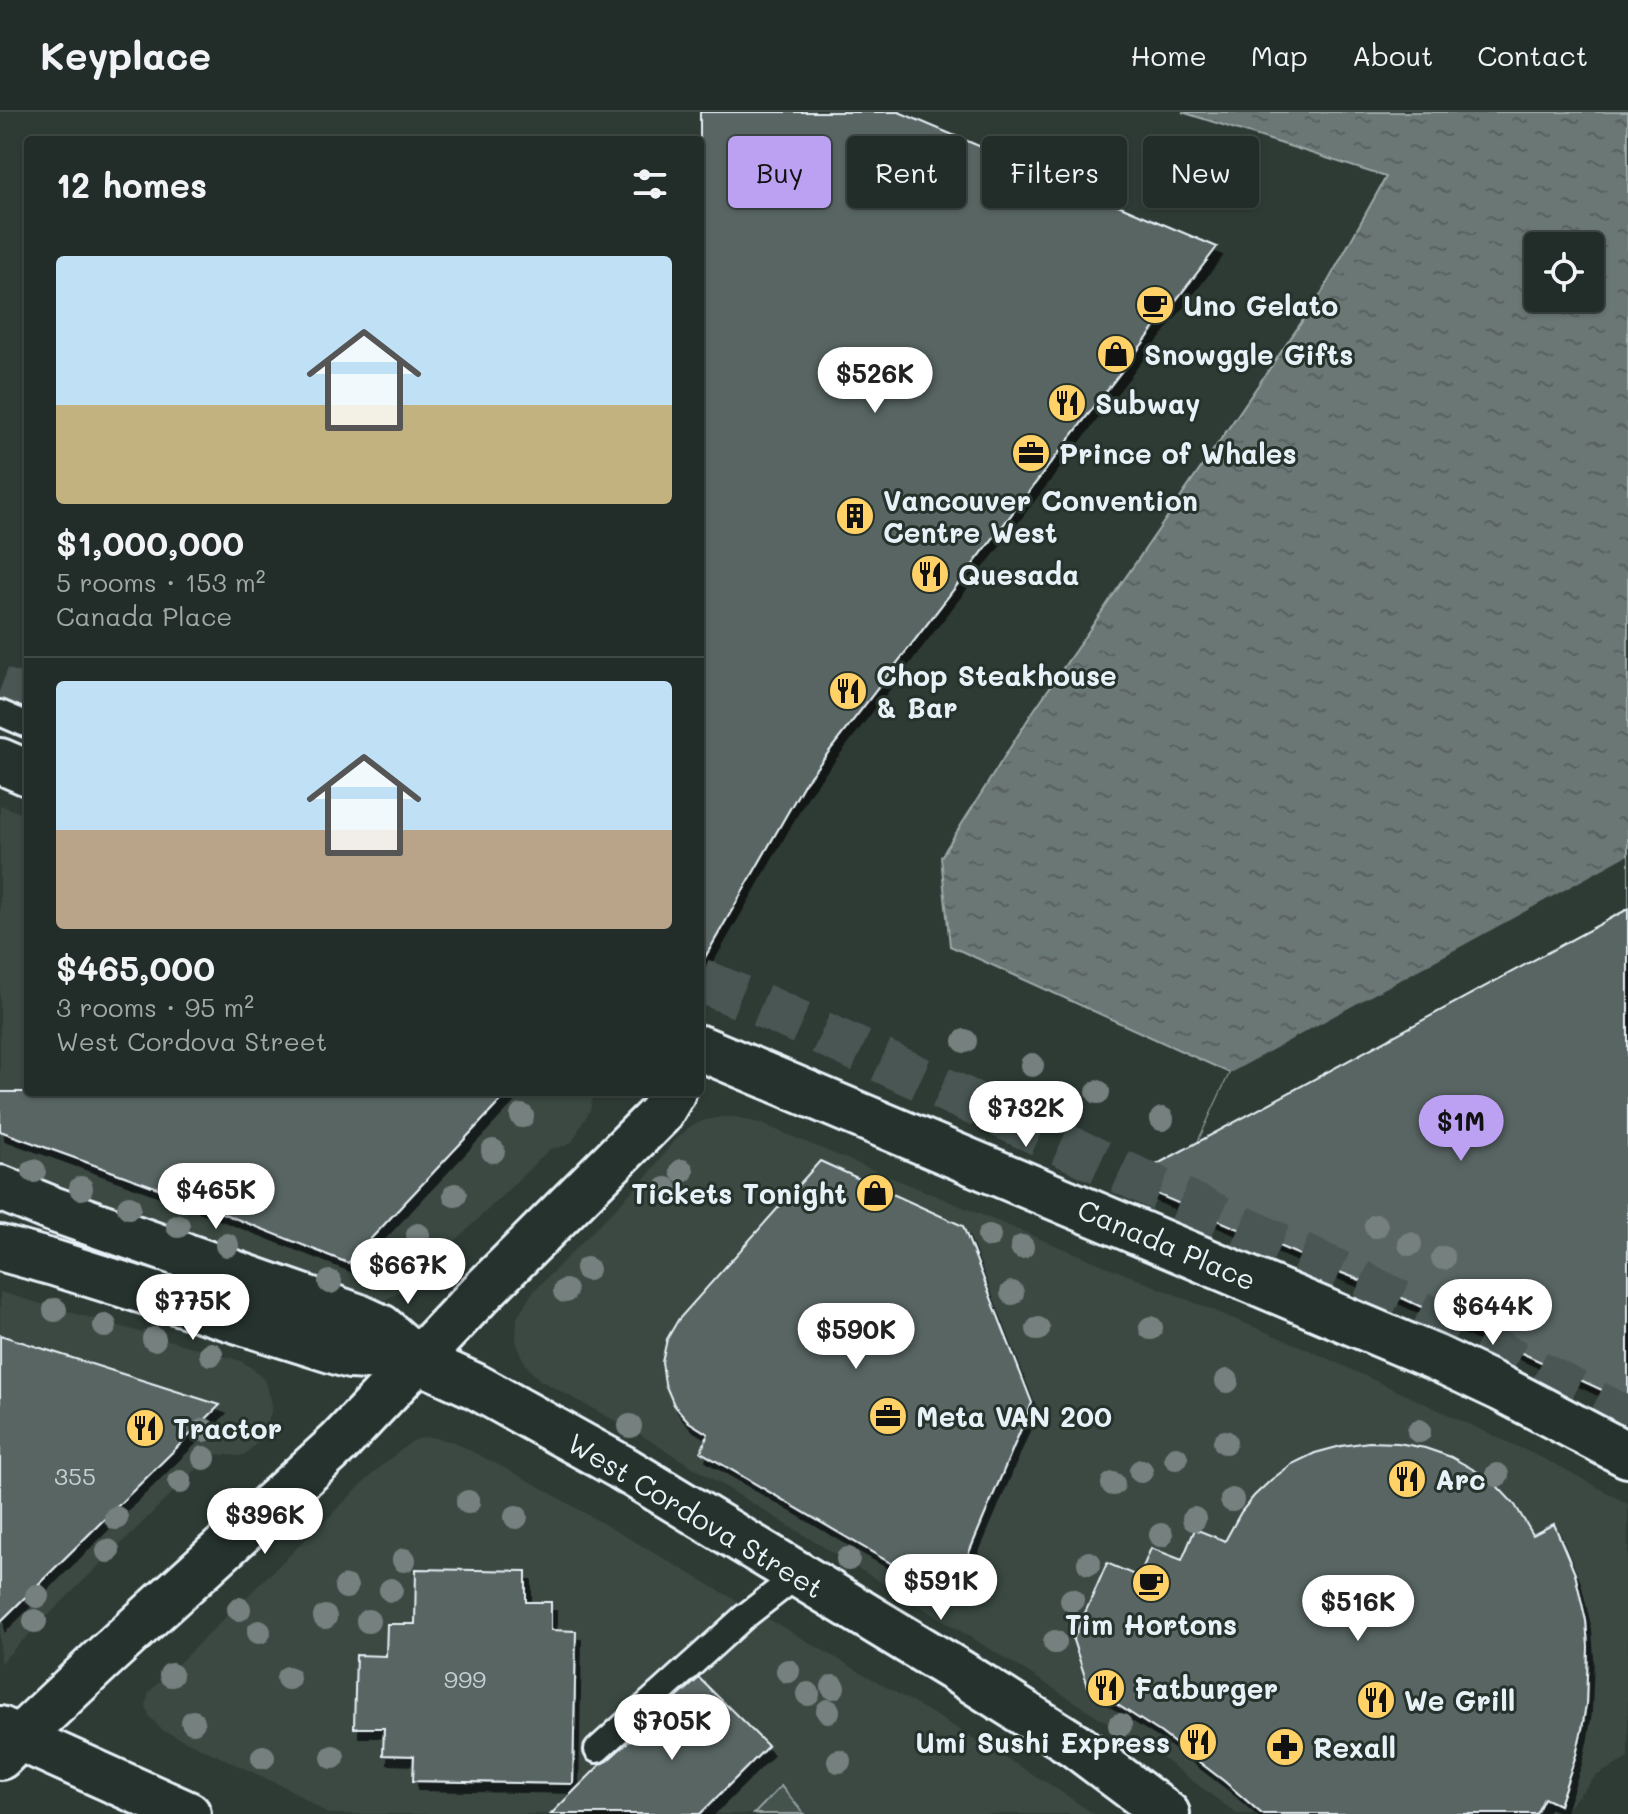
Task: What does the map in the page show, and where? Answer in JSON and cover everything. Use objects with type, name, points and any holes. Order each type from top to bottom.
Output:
[{"type":"street","points":[[0,761],[24,771]]},
{"type":"street","name":"Canada Place","points":[[704,1050],[1434,1357],[1628,1455]]},
{"type":"street","points":[[188,1814],[6,1741],[100,1661],[339,1443],[480,1294],[660,1114],[671,1096]]},
{"type":"street","name":"West Cordova Street","points":[[0,1188],[381,1327],[418,1360],[475,1386],[621,1467],[1075,1745],[1167,1814]]},
{"type":"street","points":[[0,1197],[52,1209]]},
{"type":"street","points":[[0,1241],[54,1263]]},
{"type":"street","name":"West Cordova Street","points":[[0,1248],[350,1356],[418,1360]]},
{"type":"lane","points":[[0,713],[24,723]]},
{"type":"lane","points":[[597,1750],[744,1617],[798,1575]]},
{"type":"shaded area","points":[[0,805],[24,814],[24,1096],[593,1096],[590,1110],[572,1142],[550,1149],[407,1288],[383,1301],[351,1299],[0,1161]]},
{"type":"shaded area","points":[[722,1117],[762,1124],[1307,1349],[1559,1466],[1628,1504],[1628,1758],[1596,1776],[1562,1814],[1237,1814],[1154,1752],[1021,1668],[634,1431],[540,1380],[520,1354],[516,1340],[517,1317],[532,1293],[649,1174],[672,1143],[691,1126]]},
{"type":"shaded area","points":[[0,1292],[241,1361],[264,1380],[271,1399],[271,1413],[258,1442],[245,1454],[210,1456],[0,1663]]},
{"type":"shaded area","points":[[430,1437],[454,1442],[533,1483],[933,1714],[1094,1814],[328,1814],[293,1791],[162,1730],[149,1716],[146,1706],[149,1692],[381,1466],[411,1442]]},
{"type":"green space","points":[[781,1786],[804,1814],[754,1814]]},
{"type":"water","points":[[1182,112],[1628,112],[1628,1342],[1199,1140],[1230,1073],[950,946],[941,857],[1032,713],[1321,294],[1386,177]]},
{"type":"pier","points":[[1628,855],[1628,1342],[1199,1140],[1230,1073]]},
{"type":"building","name":"Vancouver Convention Centre West","points":[[700,112],[899,112],[956,136],[847,136],[847,208],[966,208],[966,140],[982,147],[982,208],[1125,208],[1217,247],[804,784],[704,959],[704,136],[700,136]]},
{"type":"building","points":[[1628,909],[1628,1402],[1376,1286],[1126,1181]]},
{"type":"building","points":[[0,1092],[24,1092],[24,1096],[505,1096],[348,1263],[169,1192],[0,1131]]},
{"type":"building","points":[[820,1161],[963,1226],[1032,1403],[965,1562],[916,1578],[701,1452],[708,1434],[689,1422],[674,1405],[665,1384],[662,1362],[667,1339],[678,1320]]},
{"type":"building","points":[[0,1335],[220,1405],[0,1622]]},
{"type":"building","points":[[1369,1442],[1398,1443],[1451,1457],[1498,1487],[1515,1505],[1533,1535],[1554,1524],[1575,1574],[1586,1621],[1588,1647],[1582,1729],[1559,1805],[1544,1798],[1536,1814],[1262,1814],[1160,1732],[1088,1686],[1073,1640],[1107,1563],[1139,1577],[1151,1548],[1182,1560],[1195,1529],[1225,1541],[1254,1496],[1292,1464],[1315,1453]]},
{"type":"building","points":[[416,1569],[526,1571],[526,1602],[551,1602],[551,1630],[576,1631],[573,1784],[413,1781],[414,1756],[383,1755],[384,1728],[354,1728],[356,1655],[386,1656],[387,1624],[415,1624]]},
{"type":"building","points":[[699,1678],[768,1746],[700,1814],[551,1814],[600,1765]]},
{"type":"tunnel","points":[[0,689],[24,698]]},
{"type":"tunnel","points":[[704,982],[772,1010],[1364,1284],[1628,1419]]},
{"type":"place","name":"Uno Gelato","points":[[1155,305]]},
{"type":"place","name":"Snowggle Gifts","points":[[1116,354]]},
{"type":"place","name":"Subway","points":[[1067,403]]},
{"type":"place","name":"Prince of Whales","points":[[1031,453]]},
{"type":"place","name":"Vancouver Convention Centre West","points":[[855,516]]},
{"type":"place","name":"Quesada","points":[[930,574]]},
{"type":"place","name":"Chop Steakhouse & Bar","points":[[848,691]]},
{"type":"place","name":"Tickets Tonight","points":[[875,1193]]},
{"type":"place","name":"Meta VAN 200","points":[[888,1416]]},
{"type":"place","name":"Tractor","points":[[145,1428]]},
{"type":"place","name":"Arc","points":[[1407,1479]]},
{"type":"place","name":"Tim Hortons","points":[[1151,1583]]},
{"type":"place","name":"Fatburger","points":[[1106,1688]]},
{"type":"place","name":"We Grill","points":[[1376,1700]]},
{"type":"place","name":"Umi Sushi Express","points":[[1198,1742]]},
{"type":"place","name":"Rexall","points":[[1285,1747]]}]
